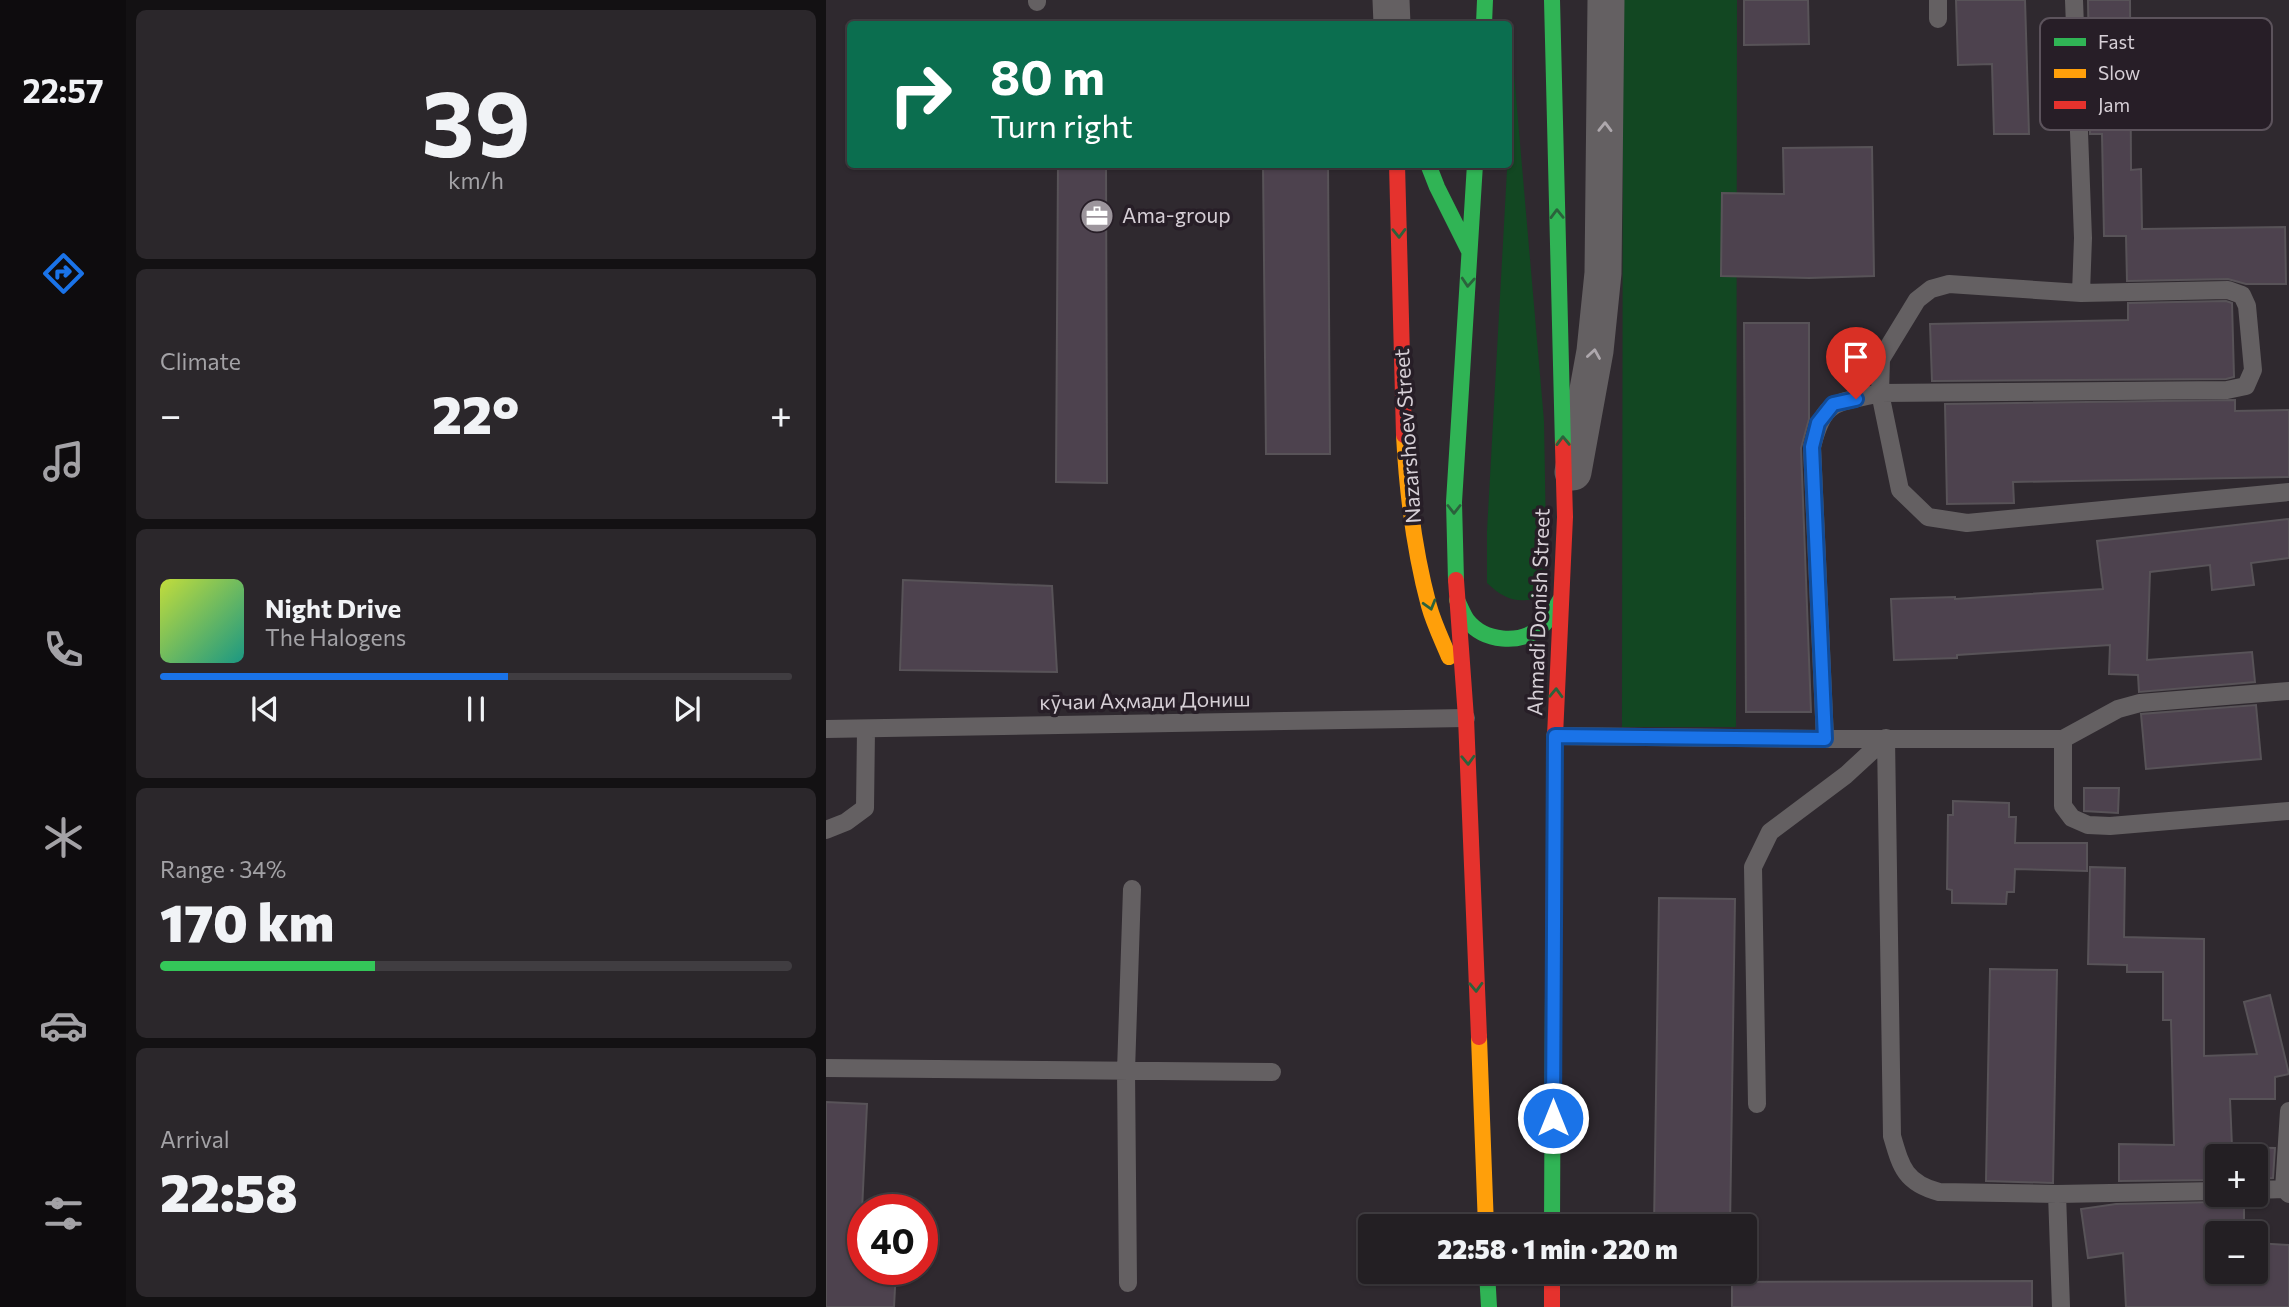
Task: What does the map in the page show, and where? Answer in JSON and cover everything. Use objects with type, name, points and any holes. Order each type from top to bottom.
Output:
[{"type":"street","points":[[1391,0],[1392,21]]},
{"type":"street","points":[[1484,21],[1485,0]]},
{"type":"street","name":"Ahmadi Donish Street","points":[[1552,0],[1565,517],[1555,736],[1552,1214]]},
{"type":"street","points":[[1565,517],[1595,351],[1603,273],[1606,0]]},
{"type":"street","name":"Nazarshoev Street","points":[[1397,168],[1407,491],[1416,549],[1430,609],[1465,709]]},
{"type":"street","points":[[1430,168],[1470,251]]},
{"type":"street","points":[[1475,168],[1454,502],[1485,1214]]},
{"type":"street","points":[[1457,600],[1467,620],[1485,635],[1508,639],[1531,635],[1549,620],[1560,600]]},
{"type":"street","points":[[1488,1284],[1489,1307]]},
{"type":"street","points":[[1552,1284],[1552,1307]]},
{"type":"lane","points":[[1938,0],[1938,19]]},
{"type":"lane","points":[[2074,0],[2075,18]]},
{"type":"lane","points":[[2078,130],[2081,293]]},
{"type":"lane","points":[[1825,739],[1812,447],[1818,423],[1833,404],[1880,393],[2227,390],[2246,386],[2253,370],[2247,306],[2242,295],[2228,290],[2081,293],[1949,284],[1931,289],[1917,300],[1881,359],[1880,393],[1900,490],[1928,517],[1967,523],[2289,492]]},
{"type":"lane","points":[[1555,736],[2063,740],[2118,709],[2140,703],[2289,691]]},
{"type":"lane","name":"кӯчаи Аҳмади Дониш","points":[[826,729],[866,730],[1465,709]]},
{"type":"lane","points":[[826,830],[846,822],[865,808],[866,730]]},
{"type":"lane","points":[[1757,1104],[1752,867],[1770,832],[1846,775],[1886,738]]},
{"type":"lane","points":[[1886,738],[1892,1136],[1900,1166],[1911,1179],[1939,1192],[2057,1194],[2205,1191]]},
{"type":"lane","points":[[2063,740],[2063,806],[2072,818],[2088,825],[2110,826],[2289,811]]},
{"type":"lane","points":[[1128,1283],[1126,1071],[1132,889]]},
{"type":"lane","points":[[826,1069],[1272,1072]]},
{"type":"lane","points":[[2268,1191],[2287,1192],[2289,1111]]},
{"type":"lane","points":[[2057,1194],[2061,1307]]},
{"type":"green space","points":[[1623,0],[1737,0],[1736,727],[1622,727]]},
{"type":"green space","points":[[1513,62],[1544,421],[1547,594],[1530,600],[1508,598],[1487,583],[1487,531],[1507,168],[1512,168]]},
{"type":"building","points":[[1744,0],[1808,0],[1809,44],[1744,45]]},
{"type":"building","points":[[1956,0],[2025,0],[2029,134],[1994,134],[1992,64],[1958,65]]},
{"type":"building","points":[[2088,0],[2130,0],[2130,18],[2088,18]]},
{"type":"building","points":[[2090,130],[2131,130],[2131,170],[2141,169],[2142,229],[2285,227],[2286,284],[2246,284],[2228,279],[2127,281],[2126,236],[2104,236],[2102,134],[2090,134]]},
{"type":"building","points":[[1872,147],[1874,276],[1721,276],[1722,193],[1784,194],[1783,148]]},
{"type":"building","points":[[1058,168],[1106,168],[1107,483],[1056,482]]},
{"type":"building","points":[[1263,168],[1328,168],[1330,454],[1266,454]]},
{"type":"building","points":[[2128,303],[2232,303],[2234,377],[1932,381],[1930,324],[2128,320]]},
{"type":"building","points":[[1744,323],[1809,323],[1809,419],[1801,448],[1811,712],[1746,712]]},
{"type":"building","points":[[2235,400],[2235,411],[2289,410],[2289,477],[2013,482],[2014,503],[1947,504],[1945,404]]},
{"type":"building","points":[[2289,519],[2289,558],[2251,563],[2254,585],[2212,590],[2210,565],[2150,572],[2147,660],[2252,652],[2255,682],[2139,692],[2138,675],[2109,674],[2110,645],[1957,655],[1957,658],[1894,660],[1891,599],[1955,599],[2103,589],[2097,541]]},
{"type":"building","points":[[903,580],[1052,586],[1057,672],[900,670]]},
{"type":"building","points":[[2256,705],[2261,759],[2146,769],[2141,714]]},
{"type":"building","points":[[2084,788],[2119,788],[2118,813],[2084,811]]},
{"type":"building","points":[[1953,801],[2009,803],[2009,817],[2016,817],[2015,843],[2087,843],[2087,871],[2015,869],[2014,892],[2007,892],[2006,904],[1952,903],[1952,890],[1947,889],[1948,815],[1953,815]]},
{"type":"building","points":[[2090,867],[2125,868],[2124,937],[2204,939],[2204,1056],[2257,1054],[2244,1002],[2270,995],[2289,1074],[2275,1077],[2275,1099],[2230,1099],[2232,1144],[2205,1144],[2205,1180],[2119,1181],[2119,1144],[2174,1145],[2171,1020],[2163,1020],[2163,972],[2127,972],[2127,965],[2088,964]]},
{"type":"building","points":[[1659,898],[1735,899],[1730,1214],[1654,1214]]},
{"type":"building","points":[[1990,969],[2057,970],[2053,1183],[1986,1181]]},
{"type":"building","points":[[826,1102],[867,1104],[863,1194],[847,1194],[847,1285],[895,1285],[894,1307],[826,1307]]},
{"type":"building","points":[[2268,1148],[2275,1148],[2273,1178],[2268,1178]]},
{"type":"building","points":[[2205,1202],[2205,1207],[2244,1207],[2244,1221],[2205,1221],[2205,1284],[2268,1284],[2268,1244],[2289,1245],[2289,1307],[2126,1307],[2123,1253],[2088,1258],[2081,1209],[2116,1204]]},
{"type":"building","points":[[2032,1281],[2032,1307],[1732,1307],[1732,1284]]},
{"type":"traffic: fast","points":[[1484,21],[1485,0]]},
{"type":"traffic: fast","points":[[1552,0],[1563,446]]},
{"type":"traffic: fast","points":[[1430,168],[1469,251]]},
{"type":"traffic: fast","points":[[1456,580],[1454,502],[1475,168]]},
{"type":"traffic: fast","points":[[1457,600],[1467,620],[1474,627],[1492,637],[1502,638],[1523,637],[1532,633],[1547,621],[1560,600]]},
{"type":"traffic: fast","points":[[1552,1214],[1553,995]]},
{"type":"traffic: fast","points":[[1488,1284],[1489,1307]]},
{"type":"traffic: slow","points":[[1404,435],[1409,500],[1419,564],[1431,613],[1449,657]]},
{"type":"traffic: slow","points":[[1479,1037],[1486,1214]]},
{"type":"traffic: jam","points":[[1397,168],[1404,435]]},
{"type":"traffic: jam","points":[[1553,995],[1555,736],[1565,517],[1563,446]]},
{"type":"traffic: jam","points":[[1456,580],[1466,718],[1479,1037]]},
{"type":"traffic: jam","points":[[1552,1284],[1552,1307]]},
{"type":"place","name":"Ama-group","points":[[1097,216]]},
{"type":"route","points":[[1553,1118],[1555,736],[1825,739],[1812,447],[1818,423],[1833,404],[1856,399]]}]
